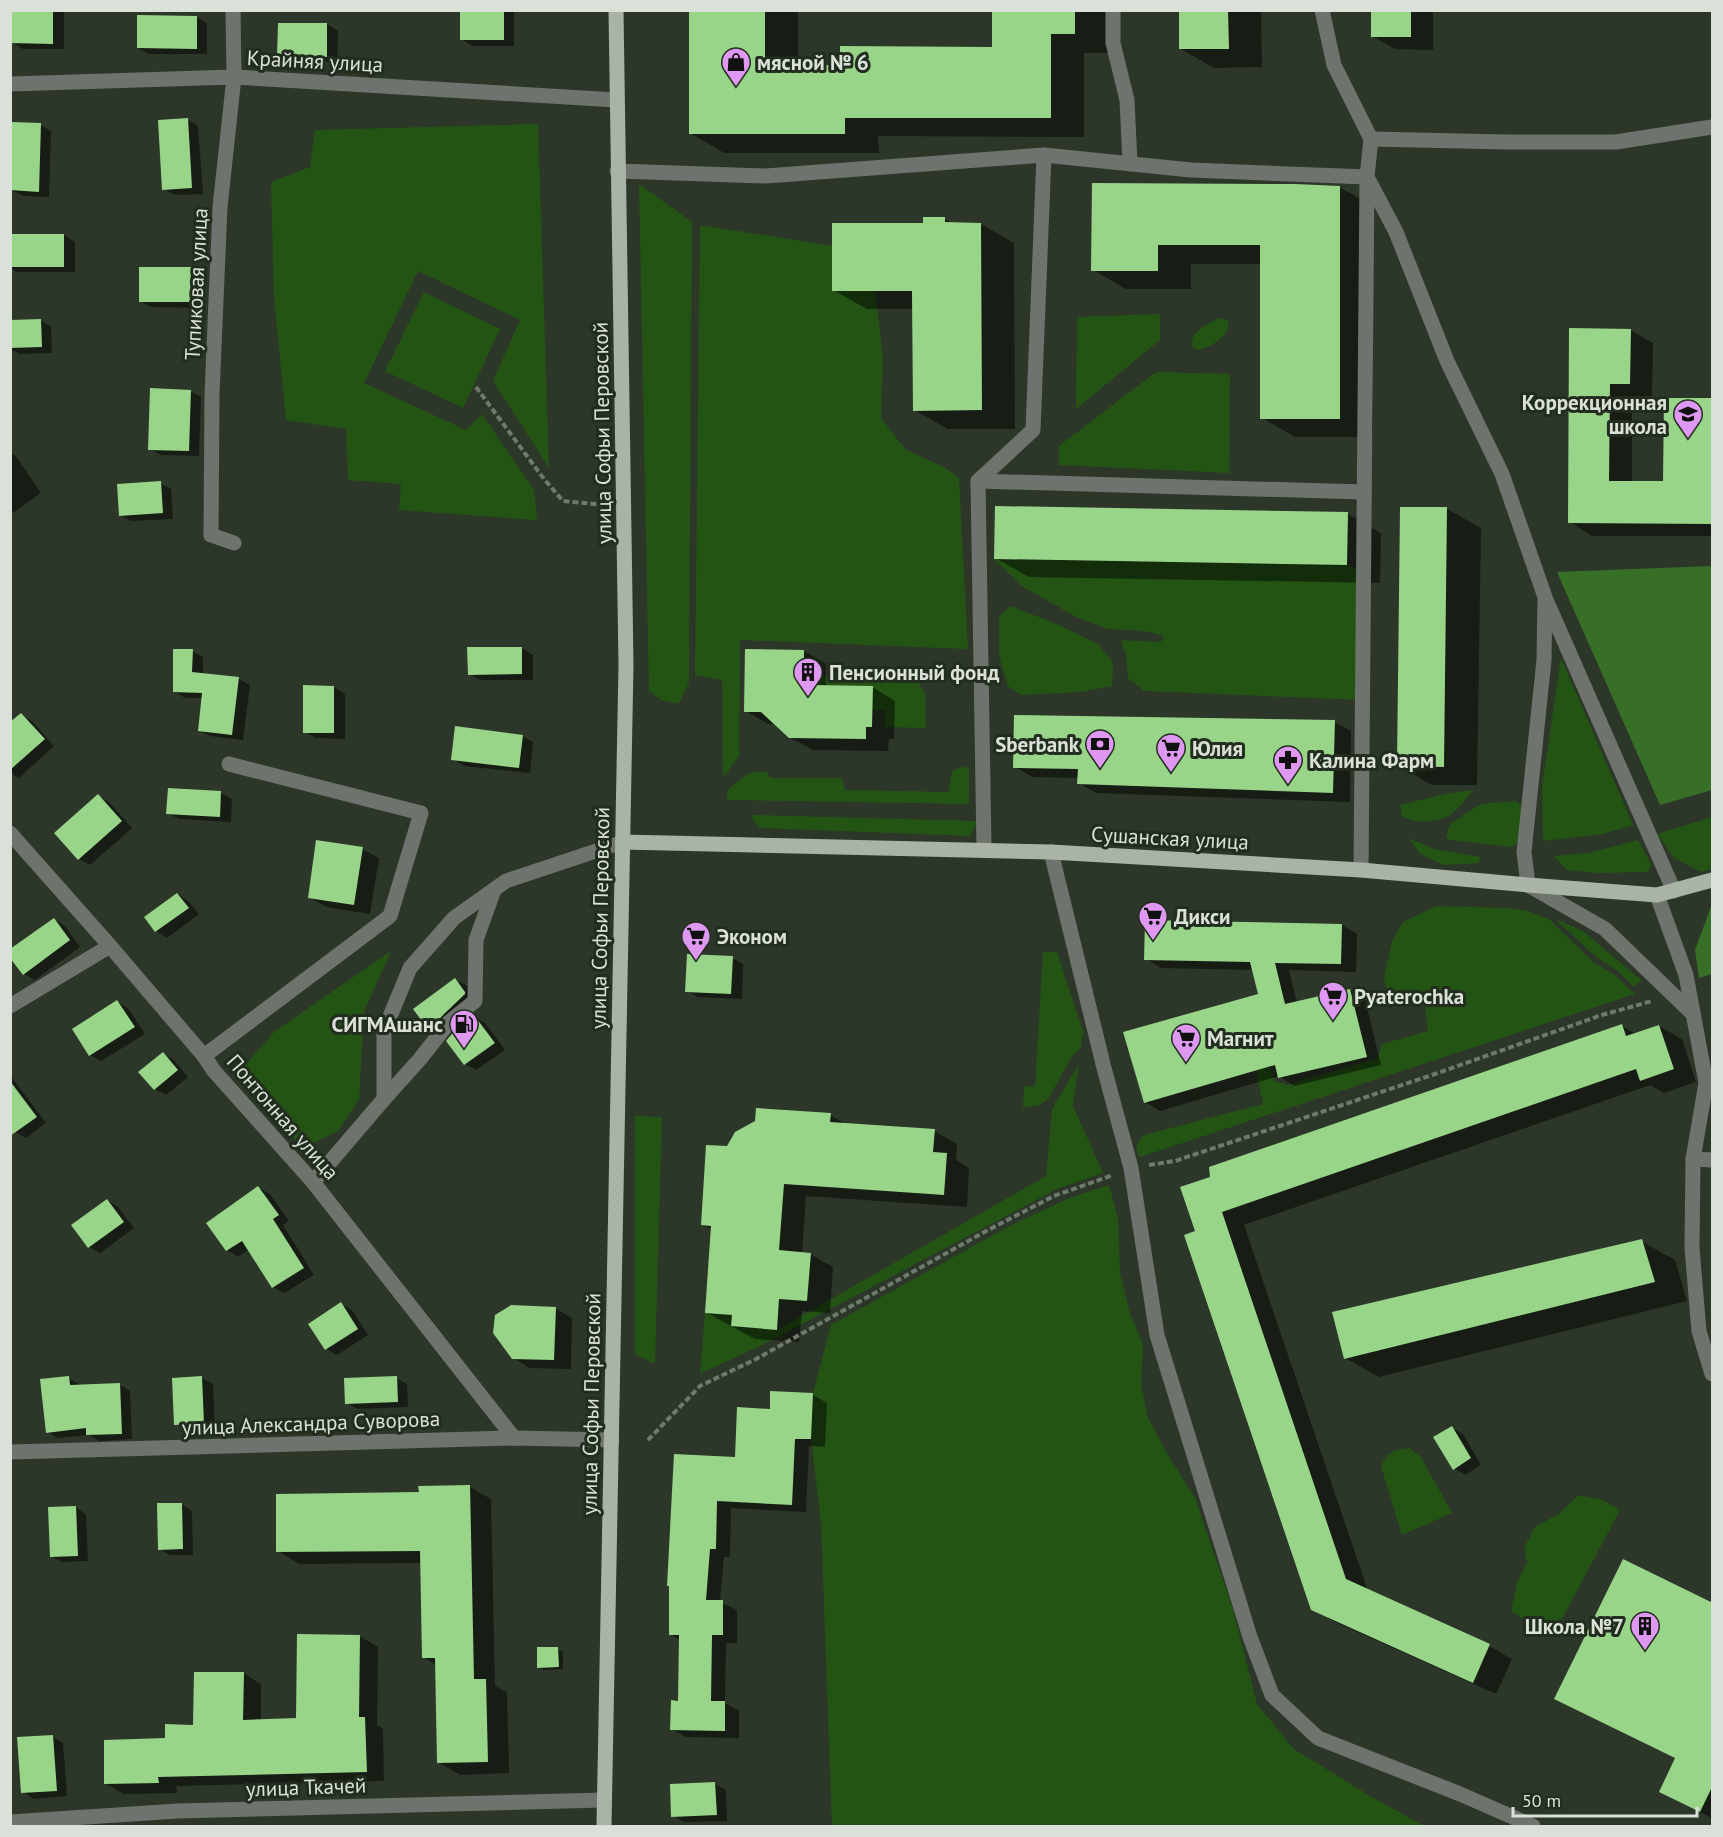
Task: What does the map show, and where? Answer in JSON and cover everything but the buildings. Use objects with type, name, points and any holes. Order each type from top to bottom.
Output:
[{"type":"main road","name":"улица Софьи Перовской","points":[[604,1827],[626,665],[615,10]]},
{"type":"main road","name":"Сушанская улица","points":[[622,842],[1051,852],[1361,870],[1657,895],[1713,880]]},
{"type":"street","name":"Тупиковая улица","points":[[233,10],[234,77],[220,207],[212,394],[211,535],[234,543]]},
{"type":"street","points":[[1113,10],[1113,43],[1127,100],[1130,164]]},
{"type":"street","points":[[1322,10],[1334,65],[1371,139],[1367,177],[1361,870]]},
{"type":"street","name":"Крайняя улица","points":[[10,84],[234,77],[616,100]]},
{"type":"street","points":[[1371,139],[1617,142],[1713,127]]},
{"type":"street","points":[[984,849],[978,481],[1033,430],[1044,155]]},
{"type":"street","points":[[617,171],[766,176],[1044,155],[1191,170],[1367,177]]},
{"type":"street","points":[[1367,177],[1396,232],[1446,361],[1502,474],[1545,597],[1674,891]]},
{"type":"street","points":[[978,481],[1364,492]]},
{"type":"street","points":[[1545,597],[1544,660],[1524,852],[1528,885],[1605,929],[1693,1014]]},
{"type":"street","points":[[204,1056],[390,916],[421,813],[229,764]]},
{"type":"street","name":"Понтонная улица","points":[[10,833],[312,1182],[514,1438]]},
{"type":"street","points":[[384,1099],[384,1031],[410,968],[454,918],[506,881],[622,842]]},
{"type":"street","points":[[1051,852],[1131,1168],[1157,1335],[1250,1637],[1272,1695],[1318,1738],[1460,1794],[1533,1827]]},
{"type":"street","points":[[312,1182],[420,1059],[449,1022],[475,1001],[476,940],[494,890]]},
{"type":"street","points":[[1657,895],[1686,975],[1706,1083],[1693,1159],[1692,1248],[1699,1331],[1713,1374]]},
{"type":"street","points":[[10,1006],[110,946]]},
{"type":"street","points":[[1693,1159],[1713,1160]]},
{"type":"street","name":"улица Александра Суворова","points":[[10,1452],[514,1438],[612,1440]]},
{"type":"street","name":"улица Ткачей","points":[[10,1822],[178,1811],[603,1800]]},
{"type":"path","points":[[476,387],[544,479],[564,501],[624,507]]},
{"type":"path","points":[[648,1440],[700,1386],[756,1359],[988,1230],[1054,1196],[1131,1168],[1175,1161],[1421,1079],[1602,1015],[1674,995]]},
{"type":"green space","points":[[538,124],[549,468],[493,381],[520,320],[418,271],[364,383],[466,430],[482,414],[534,490],[537,520],[399,510],[401,484],[348,480],[346,429],[286,420],[274,299],[271,182],[310,167],[315,130]]},
{"type":"green space","points":[[639,184],[692,222],[689,682],[679,704],[661,700],[649,691]]},
{"type":"green space","points":[[700,225],[832,246],[832,291],[875,291],[883,357],[881,418],[906,450],[944,467],[959,478],[968,649],[740,640],[739,756],[723,778],[722,680],[695,675]]},
{"type":"green space","points":[[424,292],[500,329],[463,408],[385,371]]},
{"type":"green space","points":[[1160,314],[1160,340],[1076,409],[1077,317]]},
{"type":"green space","points":[[1218,318],[1227,320],[1229,326],[1224,334],[1203,349],[1198,350],[1192,347],[1196,333]]},
{"type":"green space","points":[[1156,372],[1230,374],[1229,473],[1059,465],[1059,446]]},
{"type":"green space","points":[[994,559],[1347,565],[1364,572],[1362,700],[1144,691],[1128,678],[1126,656],[1121,640],[1161,642],[1164,636],[1145,631],[1108,629],[1076,617],[1022,586]]},
{"type":"green space","points":[[1712,566],[1712,790],[1660,805],[1557,572]]},
{"type":"green space","points":[[1010,606],[1057,624],[1098,644],[1113,662],[1112,686],[1081,692],[1021,695],[1008,686],[999,656],[999,617]]},
{"type":"green space","points":[[1561,658],[1633,825],[1603,834],[1543,841],[1542,787]]},
{"type":"green space","points":[[815,676],[916,680],[925,692],[926,728],[885,727],[885,710],[872,710],[873,686],[815,685]]},
{"type":"green space","points":[[961,767],[969,768],[969,804],[727,800],[727,790],[751,772],[768,772],[770,778],[842,778],[845,790],[948,792],[952,771]]},
{"type":"green space","points":[[1474,790],[1457,810],[1444,818],[1420,821],[1402,816],[1400,805],[1450,793]]},
{"type":"green space","points":[[1516,801],[1521,805],[1521,841],[1512,847],[1449,840],[1446,836],[1450,824],[1481,804]]},
{"type":"green space","points":[[750,815],[978,821],[970,836],[759,828]]},
{"type":"green space","points":[[1712,817],[1712,869],[1701,872],[1674,858],[1657,834]]},
{"type":"green space","points":[[1409,838],[1434,849],[1480,857],[1479,863],[1444,865],[1420,854]]},
{"type":"green space","points":[[1638,840],[1651,864],[1648,872],[1598,873],[1567,870],[1554,856],[1588,853]]},
{"type":"green space","points":[[1712,904],[1712,974],[1699,978],[1695,950]]},
{"type":"green space","points":[[1436,906],[1505,908],[1528,911],[1549,919],[1593,962],[1615,975],[1635,994],[1140,1157],[1137,1145],[1144,1135],[1263,1104],[1252,1053],[1266,1048],[1274,1081],[1287,1085],[1378,1058],[1382,1044],[1428,1031],[1424,995],[1387,993],[1384,977],[1392,941],[1403,922]]},
{"type":"green space","points":[[1555,919],[1583,931],[1642,981],[1633,986],[1618,971],[1596,957]]},
{"type":"green space","points":[[391,951],[364,1012],[359,1100],[338,1131],[304,1148],[256,1102],[239,1072],[275,1031]]},
{"type":"green space","points":[[1043,952],[1057,952],[1083,1032],[1081,1047],[1071,1058],[1048,1099],[1039,1105],[1023,1108],[1024,1086],[1035,1087]]},
{"type":"green space","points":[[1079,1064],[1073,1106],[1103,1173],[1057,1189],[768,1342],[700,1374],[705,1313],[732,1315],[731,1326],[777,1330],[1046,1176],[1052,1109]]},
{"type":"green space","points":[[635,1116],[662,1117],[655,1364],[635,1354]]},
{"type":"green space","points":[[1109,1185],[1118,1218],[1120,1273],[1130,1313],[1143,1345],[1141,1384],[1148,1418],[1195,1498],[1232,1606],[1257,1704],[1294,1749],[1424,1826],[832,1826],[821,1522],[811,1439],[813,1393],[831,1325],[1011,1225],[1072,1197]]},
{"type":"green space","points":[[1409,1448],[1421,1457],[1452,1513],[1402,1535],[1381,1466],[1392,1452]]},
{"type":"green space","points":[[1579,1495],[1603,1500],[1620,1510],[1562,1619],[1542,1626],[1525,1620],[1511,1611],[1517,1583],[1527,1562],[1524,1548],[1535,1527],[1557,1515]]},
{"type":"place","name":"мясной № 6","points":[[736,88]]},
{"type":"place","name":"Коррекционная школа","points":[[1688,440]]},
{"type":"place","name":"Пенсионный фонд","points":[[808,698]]},
{"type":"place","name":"Sberbank","points":[[1100,770]]},
{"type":"place","name":"Юлия","points":[[1171,774]]},
{"type":"place","name":"Калина Фарм","points":[[1288,786]]},
{"type":"place","name":"Дикси","points":[[1153,942]]},
{"type":"place","name":"Эконом","points":[[696,962]]},
{"type":"place","name":"Pyaterochka","points":[[1333,1022]]},
{"type":"place","name":"СИГМАшанс","points":[[464,1050]]},
{"type":"place","name":"Магнит","points":[[1186,1064]]},
{"type":"place","name":"Школа №7","points":[[1645,1652]]}]
